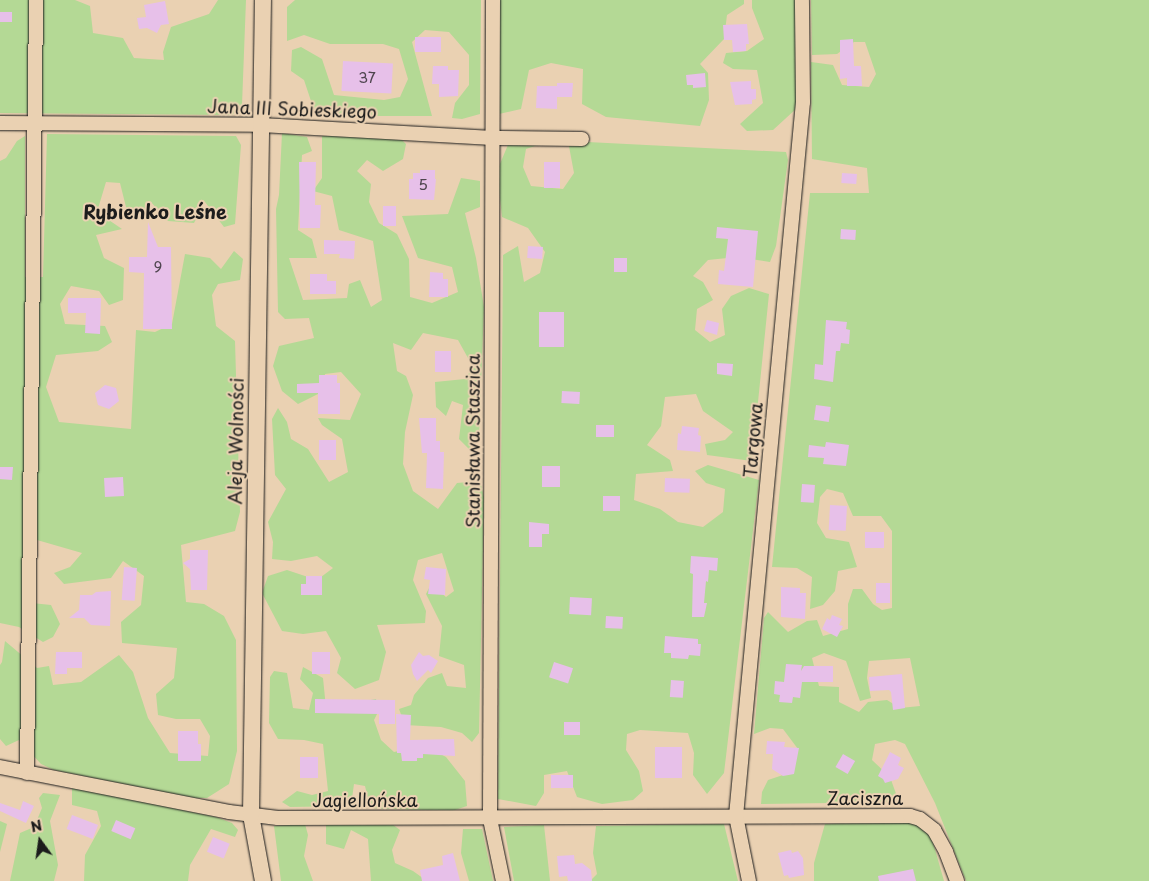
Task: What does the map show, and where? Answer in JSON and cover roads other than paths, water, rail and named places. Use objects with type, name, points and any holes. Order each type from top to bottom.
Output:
[{"type":"street","points":[[27,773],[36,0]]},
{"type":"street","name":"Aleja Wolności","points":[[263,0],[251,815],[263,881]]},
{"type":"street","name":"Stanisława Staszica","points":[[493,0],[490,819],[502,881]]},
{"type":"street","name":"Targowa","points":[[748,881],[736,816],[803,102],[802,0]]},
{"type":"street","name":"Jana III Sobieskiego","points":[[0,122],[261,125],[493,138],[582,140]]},
{"type":"street","name":"Jagiellońska","points":[[0,767],[251,815],[278,818],[490,819],[736,816]]},
{"type":"street","name":"Zaciszna","points":[[736,816],[910,816],[920,819],[934,830],[958,881]]},
{"type":"district","name":"Rybienko Leśne","points":[[155,212]]}]
